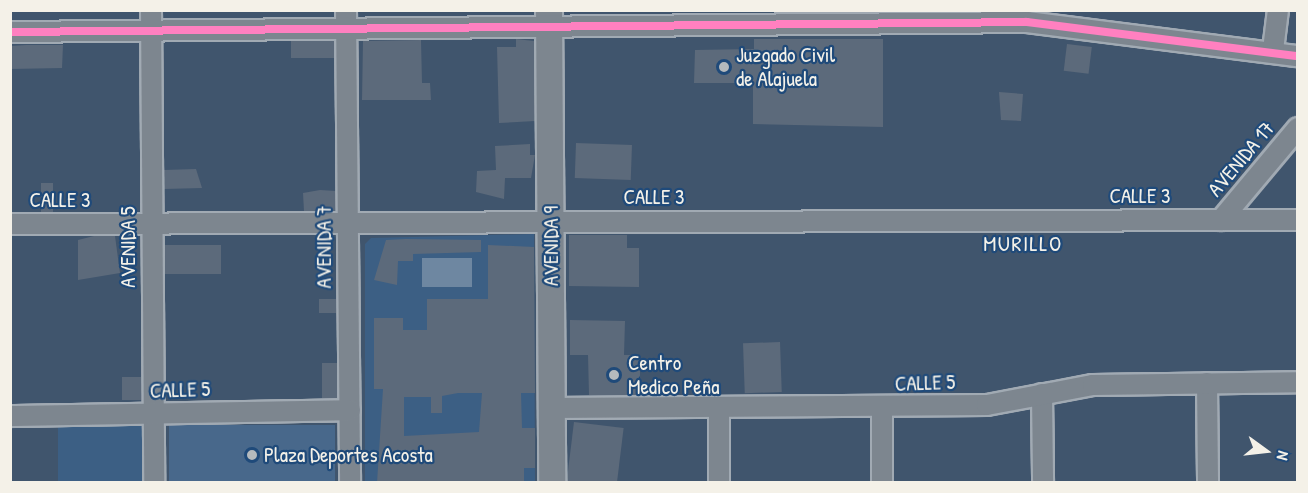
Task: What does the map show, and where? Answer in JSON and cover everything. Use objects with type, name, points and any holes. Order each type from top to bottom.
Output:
[{"type":"main road","name":"AVENIDA 9","points":[[549,18],[552,483]]},
{"type":"street","points":[[1273,50],[1278,10]]},
{"type":"street","points":[[10,32],[151,20],[549,18],[1027,22],[1273,50],[1298,57]]},
{"type":"street","name":"AVENIDA 7","points":[[346,19],[350,483]]},
{"type":"street","name":"AVENIDA 5","points":[[151,20],[154,483]]},
{"type":"street","name":"AVENIDA 17","points":[[1221,220],[1298,128]]},
{"type":"street","name":"CALLE 3","points":[[10,224],[1298,220]]},
{"type":"street","name":"CALLE 5","points":[[551,408],[882,408],[987,405],[1093,385],[1298,382]]},
{"type":"street","points":[[1207,383],[1208,483]]},
{"type":"street","points":[[1042,394],[1043,483]]},
{"type":"street","points":[[719,408],[719,483]]},
{"type":"street","points":[[882,408],[882,483]]},
{"type":"street","name":"CALLE 5","points":[[10,416],[350,410]]},
{"type":"shaded area","points":[[534,234],[535,482],[365,482],[365,244],[371,238]]},
{"type":"shaded area","points":[[422,258],[472,258],[472,287],[422,287]]},
{"type":"shaded area","points":[[58,425],[142,425],[142,482],[58,482]]},
{"type":"shaded area","name":"Plaza Deportes Acosta","points":[[169,425],[335,425],[335,482],[169,482]]},
{"type":"building","points":[[516,39],[534,41],[535,121],[499,123],[497,47],[516,47]]},
{"type":"building","points":[[754,39],[883,39],[883,127],[753,124],[753,83],[694,83],[695,50],[754,49]]},
{"type":"building","points":[[421,40],[422,83],[430,83],[431,100],[362,100],[363,41]]},
{"type":"building","points":[[291,41],[334,41],[334,58],[291,58]]},
{"type":"building","points":[[1067,44],[1092,47],[1089,74],[1064,71]]},
{"type":"building","points":[[63,45],[62,68],[10,69],[10,46]]},
{"type":"building","points":[[999,92],[1023,94],[1021,121],[1001,120]]},
{"type":"building","points":[[576,143],[632,145],[631,180],[575,178]]},
{"type":"building","points":[[530,144],[530,155],[535,155],[531,178],[505,178],[504,199],[476,192],[477,171],[496,170],[495,146]]},
{"type":"building","points":[[196,169],[202,188],[164,189],[164,170]]},
{"type":"building","points":[[41,183],[53,183],[53,212],[41,212]]},
{"type":"building","points":[[320,190],[336,191],[336,211],[304,211],[303,193]]},
{"type":"building","points":[[569,235],[627,235],[627,248],[639,248],[639,287],[569,286]]},
{"type":"building","points":[[94,236],[115,236],[120,273],[78,280],[78,240]]},
{"type":"building","points":[[386,240],[481,240],[481,252],[413,254],[413,261],[398,261],[397,285],[374,280]]},
{"type":"building","points":[[164,245],[221,245],[221,274],[164,274]]},
{"type":"building","points":[[488,245],[534,247],[535,393],[521,393],[522,428],[535,428],[535,468],[524,468],[524,483],[377,483],[383,389],[374,389],[374,318],[403,318],[403,330],[427,330],[427,299],[488,299]],"holes":[[[482,393],[479,432],[404,436],[404,397],[431,397],[431,413],[442,413],[442,396]]]},
{"type":"building","points":[[319,299],[336,299],[336,313],[319,313]]},
{"type":"building","points":[[570,320],[625,321],[624,355],[640,355],[640,395],[589,395],[588,355],[570,355]]},
{"type":"building","points":[[780,342],[782,392],[745,393],[743,343]]},
{"type":"building","points":[[322,363],[337,363],[337,398],[322,398]]},
{"type":"building","points":[[122,377],[141,377],[141,400],[122,400]]},
{"type":"building","points":[[574,422],[624,428],[617,482],[567,482]]},
{"type":"cycle path","points":[[10,32],[1027,22],[1298,56]]},
{"type":"place","name":"Juzgado Civil de Alajuela","points":[[724,67]]},
{"type":"place","name":"Centro Medico Peña","points":[[614,375]]},
{"type":"place","name":"Plaza Deportes Acosta","points":[[252,455]]},
{"type":"district","name":"MURILLO","points":[[1023,244]]}]
